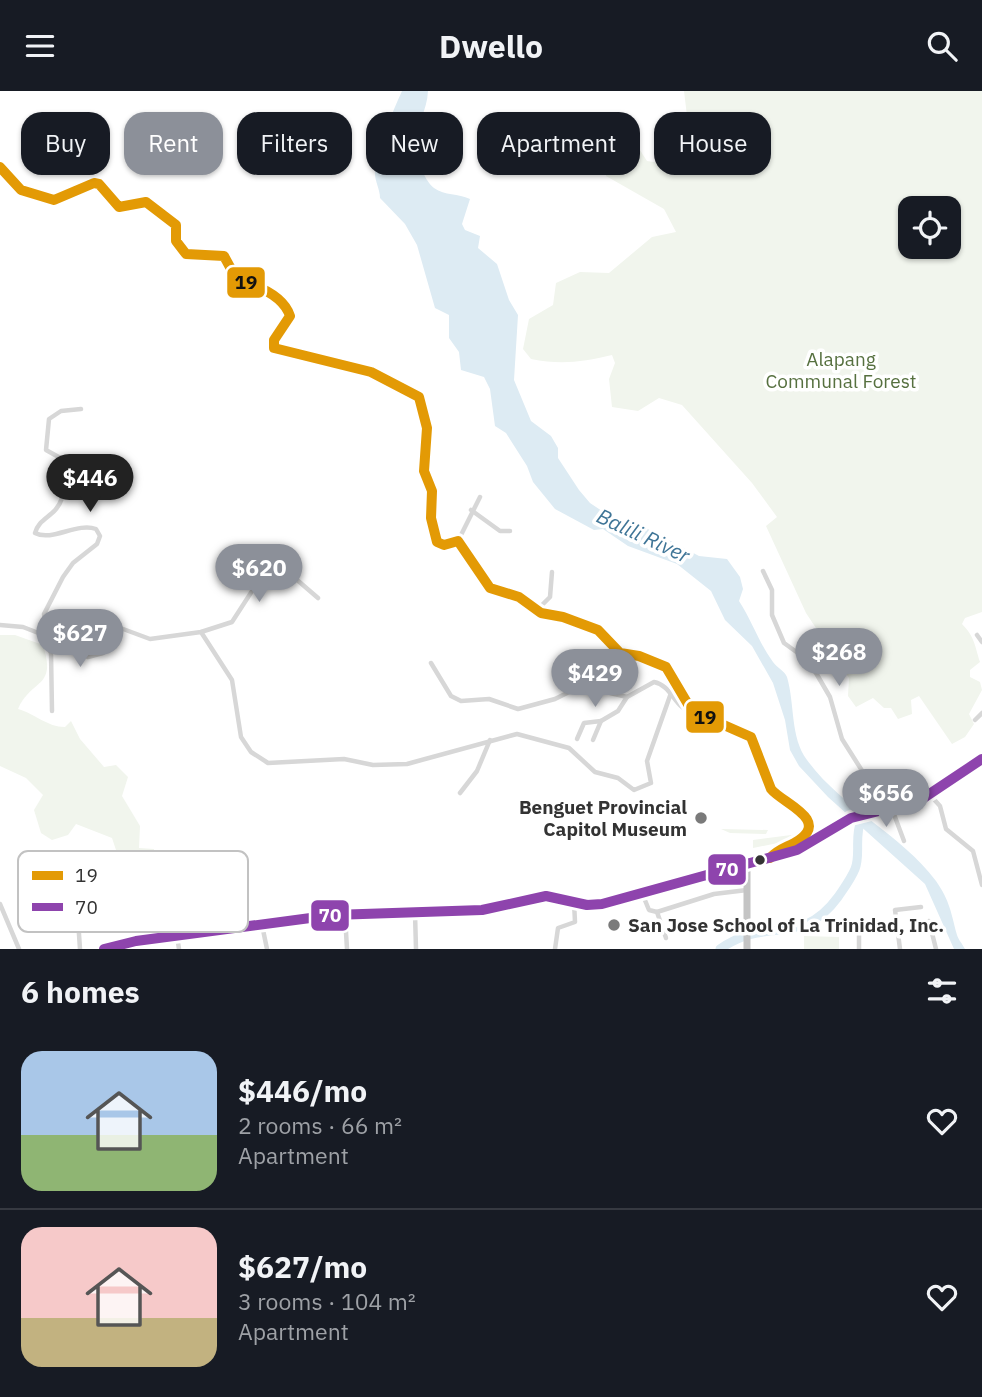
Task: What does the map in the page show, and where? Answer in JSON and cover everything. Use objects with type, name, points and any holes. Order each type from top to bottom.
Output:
[{"type":"highway","points":[[747,946],[747,865],[799,849],[835,827],[868,812],[908,805],[930,795],[982,758]]},
{"type":"street","points":[[0,167],[19,189],[45,198],[63,199],[94,183],[99,184],[119,207],[141,202],[150,204],[174,223],[177,230],[176,241],[186,254],[224,256],[237,280],[261,287],[288,310],[290,316],[274,340],[274,348],[371,372],[415,393],[422,403],[426,428],[424,471],[432,491],[435,538],[440,544],[458,541]]},
{"type":"street","points":[[51,711],[50,648],[44,633],[45,611],[73,563],[97,544],[100,536],[96,529],[89,527],[47,535],[35,533],[38,524],[56,512],[62,498],[55,479],[64,460],[46,450],[48,419],[70,409],[81,409]]},
{"type":"street","points":[[458,541],[471,510],[480,497]]},
{"type":"street","points":[[471,510],[500,531],[510,531]]},
{"type":"street","points":[[458,541],[486,585],[519,597],[536,611],[594,628],[603,633],[620,653],[639,656],[666,667],[692,711]]},
{"type":"street","points":[[0,625],[23,627],[44,633],[107,623],[150,639],[201,632],[232,622],[268,570],[282,569],[318,598]]},
{"type":"street","points":[[763,571],[772,590],[772,615],[783,643],[809,661],[830,697],[843,741],[866,777],[870,796],[881,809]]},
{"type":"street","points":[[536,611],[550,597],[552,572]]},
{"type":"street","points":[[201,632],[232,680],[241,737],[251,752],[268,763],[344,759],[373,765],[407,764],[517,734],[569,747],[595,772],[618,778],[634,790],[651,783],[647,761],[671,693]]},
{"type":"street","points":[[977,635],[982,642]]},
{"type":"street","points":[[50,648],[73,648],[88,657],[103,653]]},
{"type":"street","points":[[431,663],[451,696],[461,701],[489,699],[518,709],[555,699],[581,686],[627,697]]},
{"type":"street","points":[[577,739],[584,723],[601,721],[618,711],[627,697],[654,682],[664,685],[683,709],[751,737],[771,789],[808,819],[809,825],[803,837],[771,858]]},
{"type":"street","points":[[975,720],[982,713]]},
{"type":"street","points":[[593,740],[601,721]]},
{"type":"street","points":[[460,793],[477,771],[491,739]]},
{"type":"street","points":[[930,795],[940,806],[946,829],[973,851],[982,885]]},
{"type":"street","points":[[892,808],[904,841]]},
{"type":"street","points":[[248,927],[345,915],[482,910],[509,907],[541,896],[602,904],[747,865]]},
{"type":"street","points":[[642,893],[649,910],[657,912],[714,894],[747,890]]},
{"type":"street","points":[[555,949],[558,928],[575,922],[574,902]]},
{"type":"street","points":[[0,904],[19,949]]},
{"type":"street","points":[[900,949],[895,910],[921,907]]},
{"type":"street","points":[[415,912],[416,949]]},
{"type":"street","points":[[657,912],[666,938]]},
{"type":"street","points":[[345,915],[347,949]]},
{"type":"street","points":[[929,921],[936,949]]},
{"type":"street","points":[[859,923],[859,949]]},
{"type":"street","points":[[262,925],[267,949]]},
{"type":"street","points":[[104,949],[208,932]]},
{"type":"street","points":[[177,936],[179,949]]},
{"type":"green space","name":"Alapang Communal Forest","points":[[684,91],[982,91],[982,612],[965,618],[962,624],[972,638],[980,662],[970,670],[970,677],[980,682],[982,690],[969,714],[974,724],[965,737],[952,744],[919,696],[911,700],[912,714],[898,719],[891,708],[884,708],[873,698],[856,707],[848,696],[849,678],[806,613],[766,526],[777,517],[752,483],[682,405],[659,398],[638,411],[612,407],[609,379],[615,363],[612,355],[582,361],[552,362],[531,359],[523,349],[529,319],[553,305],[556,283],[580,272],[609,273],[652,237],[676,232],[664,209],[606,176],[640,175],[640,150],[647,161],[654,162],[654,175],[771,175],[771,112],[687,112]]},
{"type":"green space","points":[[0,635],[15,635],[43,645],[47,659],[45,676],[18,709],[59,726],[65,727],[71,721],[80,739],[104,767],[116,765],[128,777],[122,796],[140,826],[139,848],[154,851],[116,851],[112,838],[76,824],[68,835],[52,840],[41,833],[34,810],[43,795],[26,778],[0,766]]},
{"type":"green space","points":[[721,829],[768,830],[766,834],[730,833]]},
{"type":"green space","points":[[799,834],[778,843],[753,848],[753,840]]},
{"type":"green space","points":[[804,936],[839,937],[839,949],[804,949]]},
{"type":"water","points":[[402,91],[428,91],[424,112],[394,112]]},
{"type":"water","name":"Balili River","points":[[375,175],[425,175],[438,191],[470,199],[462,224],[465,230],[480,236],[478,248],[497,264],[509,300],[518,315],[514,380],[531,421],[551,436],[558,448],[558,458],[590,503],[623,525],[644,527],[699,556],[727,559],[740,577],[743,589],[739,601],[768,655],[787,677],[795,731],[807,760],[837,793],[922,864],[941,888],[958,937],[965,949],[954,949],[925,884],[828,797],[799,766],[790,750],[785,720],[773,683],[752,646],[725,620],[711,591],[677,564],[628,546],[603,529],[594,530],[555,509],[533,482],[527,466],[506,433],[495,426],[490,389],[484,377],[461,370],[459,352],[449,338],[449,315],[435,308],[417,245],[405,224],[380,198]]},
{"type":"waterway","points":[[720,949],[753,934],[796,927],[824,913],[838,897],[855,869],[861,821]]},
{"type":"transit line","name":"19","points":[[0,167],[21,190],[54,200],[94,183],[99,184],[119,207],[146,202],[176,225],[176,241],[186,254],[224,256],[237,280],[260,288],[281,302],[290,316],[274,340],[274,348],[371,372],[419,397],[427,428],[424,471],[432,491],[431,518],[437,542],[444,545],[458,541],[490,588],[519,597],[541,613],[563,617],[598,630],[620,653],[639,656],[666,667],[692,711],[751,737],[771,789],[800,812],[809,825],[807,832],[799,840],[770,858]]},
{"type":"transit line","name":"70","points":[[248,926],[333,915],[482,910],[546,896],[587,905],[602,904],[797,850],[851,818],[919,801],[982,759]]},
{"type":"transit line","name":"70","points":[[104,949],[136,941],[204,932]]},
{"type":"place","name":"Benguet Provincial Capitol Museum","points":[[701,818]]},
{"type":"place","name":"San Jose School of La Trinidad, Inc.","points":[[614,925]]}]
